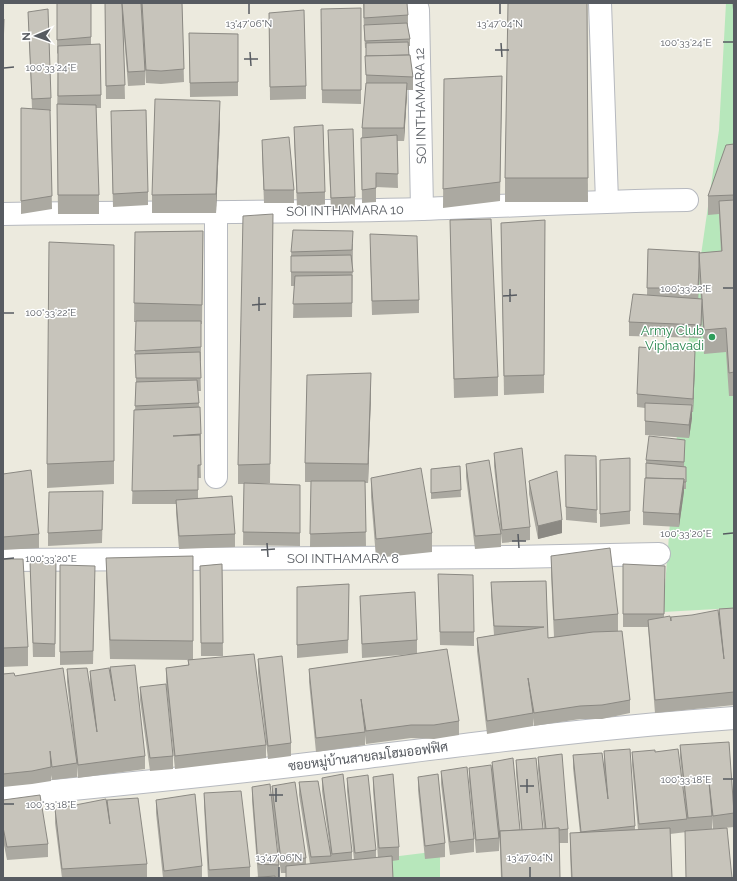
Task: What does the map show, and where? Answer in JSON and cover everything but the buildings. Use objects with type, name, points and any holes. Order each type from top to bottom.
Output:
[{"type":"street","name":"SOI INTHAMARA 12","points":[[416,3],[418,10],[422,209]]},
{"type":"street","points":[[600,3],[607,201]]},
{"type":"street","name":"SOI INTHAMARA 10","points":[[3,214],[216,213],[422,209],[607,201],[687,200]]},
{"type":"street","points":[[216,213],[216,477]]},
{"type":"street","name":"SOI INTHAMARA 8","points":[[3,560],[503,557],[659,554]]},
{"type":"street","name":"ซอยหมู่บ้านสายลมโฮมออฟฟิศ","points":[[3,796],[323,762],[643,725],[734,718]]},
{"type":"green space","name":"Army Club Viphavadi","points":[[726,3],[734,3],[734,608],[663,612],[679,408],[719,130]]},
{"type":"green space","points":[[440,851],[440,878],[383,878],[383,858]]},
{"type":"place","name":"Army Club Viphavadi","points":[[712,337]]}]
